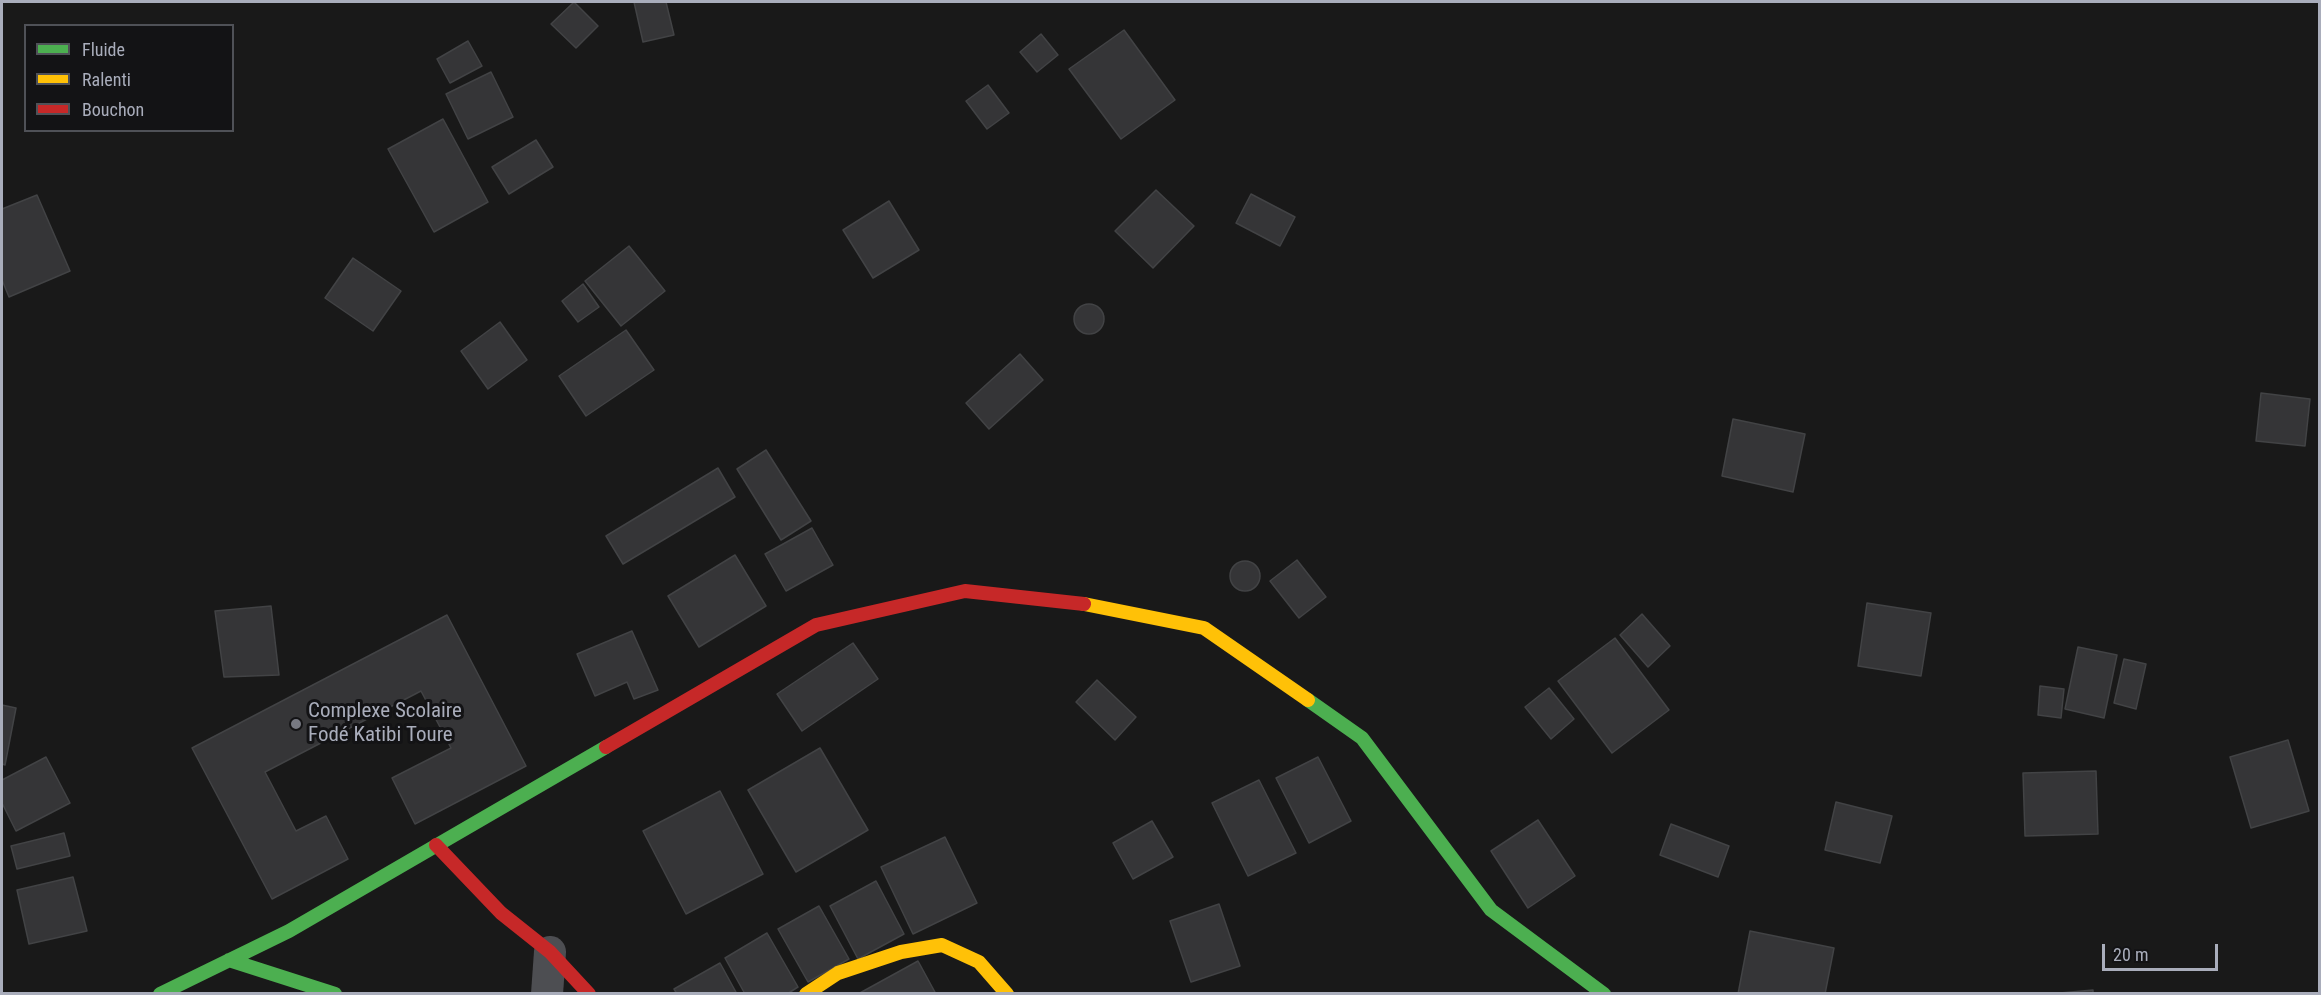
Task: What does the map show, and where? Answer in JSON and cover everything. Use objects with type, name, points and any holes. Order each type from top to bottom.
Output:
[{"type":"street","points":[[160,993],[289,931],[816,625],[965,591],[1086,604],[1203,628],[1362,738],[1491,910],[1604,993]]},
{"type":"street","points":[[436,845],[501,913],[550,952],[589,993]]},
{"type":"street","points":[[806,993],[838,973],[900,952],[942,945],[979,962],[1007,993]]},
{"type":"street","points":[[547,993],[550,952]]},
{"type":"street","points":[[229,960],[335,993]]},
{"type":"building","points":[[574,2],[598,26],[576,48],[551,24]]},
{"type":"building","points":[[634,2],[666,2],[674,35],[643,42]]},
{"type":"building","points":[[1124,30],[1175,100],[1121,139],[1069,69]]},
{"type":"building","points":[[1041,34],[1058,55],[1037,72],[1020,52]]},
{"type":"building","points":[[468,41],[482,66],[450,83],[437,59]]},
{"type":"building","points":[[491,72],[513,117],[468,139],[446,94]]},
{"type":"building","points":[[988,85],[1009,113],[987,129],[966,101]]},
{"type":"building","points":[[443,119],[488,202],[434,232],[388,149]]},
{"type":"building","points":[[536,140],[553,167],[509,194],[492,167]]},
{"type":"building","points":[[1156,190],[1194,226],[1153,268],[1115,231]]},
{"type":"building","points":[[1251,194],[1295,217],[1280,246],[1236,223]]},
{"type":"building","points":[[37,195],[70,271],[9,297],[2,280],[2,209]]},
{"type":"building","points":[[889,201],[919,250],[873,278],[843,230]]},
{"type":"building","points":[[629,246],[665,291],[621,326],[585,281]]},
{"type":"building","points":[[353,258],[401,291],[373,331],[325,298]]},
{"type":"building","points":[[583,284],[599,307],[578,322],[562,301]]},
{"type":"building","points":[[1089,304],[1099,309],[1104,319],[1099,329],[1089,334],[1079,329],[1074,319],[1079,309]]},
{"type":"building","points":[[500,322],[527,360],[488,389],[461,351]]},
{"type":"building","points":[[626,330],[654,370],[586,416],[559,376]]},
{"type":"building","points":[[1020,354],[1043,380],[989,429],[966,403]]},
{"type":"building","points":[[2261,393],[2310,399],[2305,446],[2256,441]]},
{"type":"building","points":[[1733,419],[1805,434],[1793,492],[1722,476]]},
{"type":"building","points":[[766,450],[811,521],[781,540],[737,469]]},
{"type":"building","points":[[718,468],[735,497],[623,564],[606,536]]},
{"type":"building","points":[[812,528],[833,565],[786,591],[765,554]]},
{"type":"building","points":[[735,555],[766,606],[699,647],[668,596]]},
{"type":"building","points":[[1297,560],[1326,597],[1299,618],[1270,581]]},
{"type":"building","points":[[1245,561],[1255,566],[1260,576],[1255,586],[1245,591],[1235,586],[1230,576],[1235,566]]},
{"type":"building","points":[[1867,603],[1931,613],[1921,676],[1858,666]]},
{"type":"building","points":[[271,606],[279,675],[224,677],[215,611]]},
{"type":"building","points":[[1642,614],[1670,646],[1648,667],[1620,635]]},
{"type":"building","points":[[447,615],[526,766],[415,824],[392,778],[451,748],[421,691],[265,772],[296,831],[326,816],[348,859],[272,899],[192,748]]},
{"type":"building","points":[[632,631],[658,690],[634,699],[627,682],[595,696],[577,654]]},
{"type":"building","points":[[1615,638],[1669,710],[1612,753],[1558,681]]},
{"type":"building","points":[[853,643],[878,679],[802,731],[777,694]]},
{"type":"building","points":[[2078,647],[2117,655],[2104,718],[2065,709]]},
{"type":"building","points":[[2124,659],[2146,664],[2136,709],[2114,703]]},
{"type":"building","points":[[1097,680],[1136,717],[1115,740],[1076,702]]},
{"type":"building","points":[[2040,686],[2064,689],[2061,718],[2038,715]]},
{"type":"building","points":[[1549,688],[1574,719],[1551,739],[1525,707]]},
{"type":"building","points":[[2,705],[16,708],[5,765],[2,764]]},
{"type":"building","points":[[2288,740],[2309,811],[2251,828],[2230,757]]},
{"type":"building","points":[[820,748],[868,830],[796,872],[748,790]]},
{"type":"building","points":[[46,757],[70,803],[16,831],[2,803],[2,780]]},
{"type":"building","points":[[1318,757],[1351,821],[1309,843],[1276,778]]},
{"type":"building","points":[[2096,771],[2098,834],[2025,836],[2023,773]]},
{"type":"building","points":[[1259,780],[1296,853],[1248,876],[1212,803]]},
{"type":"building","points":[[720,791],[763,874],[686,914],[643,831]]},
{"type":"building","points":[[1836,802],[1892,816],[1880,863],[1825,850]]},
{"type":"building","points":[[1538,820],[1575,876],[1528,908],[1491,851]]},
{"type":"building","points":[[1152,821],[1173,857],[1133,879],[1113,843]]},
{"type":"building","points":[[1671,824],[1729,846],[1718,877],[1660,855]]},
{"type":"building","points":[[64,833],[70,856],[17,869],[11,846]]},
{"type":"building","points":[[945,837],[977,903],[913,934],[881,867]]},
{"type":"building","points":[[73,877],[87,931],[29,944],[17,890]]},
{"type":"building","points":[[876,881],[904,934],[858,959],[830,906]]},
{"type":"building","points":[[1219,904],[1240,966],[1191,982],[1170,921]]},
{"type":"building","points":[[819,906],[849,959],[808,982],[778,929]]},
{"type":"building","points":[[1750,931],[1834,948],[1825,994],[1738,994]]},
{"type":"building","points":[[767,933],[798,987],[787,994],[745,994],[725,958]]},
{"type":"building","points":[[918,961],[936,994],[858,994]]},
{"type":"building","points":[[720,963],[737,994],[677,994],[674,989]]},
{"type":"building","points":[[2093,990],[2093,994],[2049,994]]},
{"type":"traffic: fast","points":[[1308,700],[1362,738],[1491,910],[1604,994]]},
{"type":"traffic: fast","points":[[160,994],[289,931],[606,747]]},
{"type":"traffic: fast","points":[[229,960],[335,994]]},
{"type":"traffic: slow","points":[[1084,604],[1204,628],[1308,700]]},
{"type":"traffic: slow","points":[[806,994],[838,973],[901,952],[942,945],[979,962],[1007,994]]},
{"type":"traffic: jam","points":[[606,747],[816,625],[965,591],[1084,604]]},
{"type":"traffic: jam","points":[[436,845],[501,913],[550,952],[589,994]]},
{"type":"place","name":"Complexe Scolaire Fodé Katibi Toure","points":[[296,724]]}]
